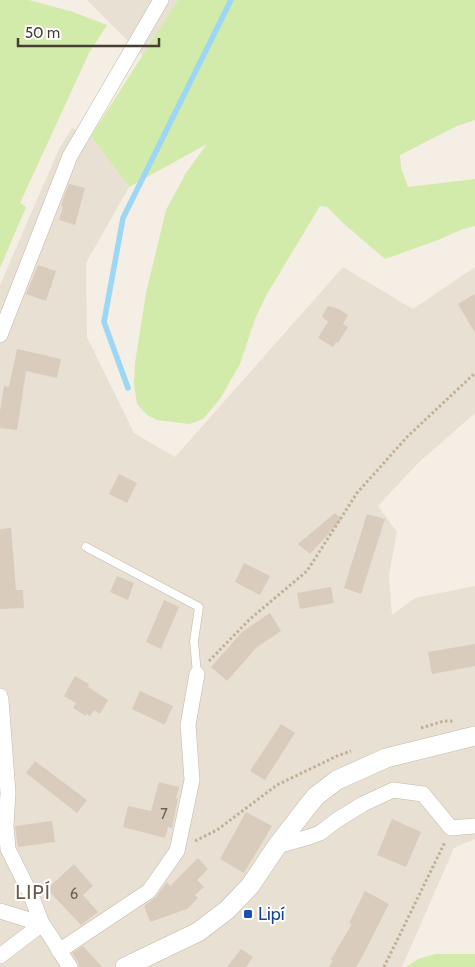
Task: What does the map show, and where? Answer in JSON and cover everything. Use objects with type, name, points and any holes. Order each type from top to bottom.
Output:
[{"type":"street","points":[[0,335],[70,156],[161,0]]},
{"type":"street","points":[[59,951],[149,891],[177,851],[192,780],[188,725],[197,674]]},
{"type":"street","points":[[0,696],[2,700],[8,793],[6,826],[8,849],[31,895],[42,924],[70,967]]},
{"type":"street","points":[[125,967],[198,932],[227,910],[250,886],[277,846],[316,796],[337,780],[386,758],[475,736]]},
{"type":"street","points":[[277,846],[320,833],[362,804],[393,790],[423,794],[451,828],[475,826]]},
{"type":"street","points":[[0,911],[42,924]]},
{"type":"street","points":[[0,956],[42,924]]},
{"type":"lane","points":[[86,547],[199,607],[194,641],[197,674]]},
{"type":"path","points":[[197,674],[250,619],[307,571],[357,493],[407,437],[475,373]]},
{"type":"path","points":[[384,967],[451,828]]},
{"type":"shaded area","points":[[87,0],[178,0],[143,56]]},
{"type":"shaded area","points":[[72,128],[91,136],[129,187],[86,263],[87,337],[134,433],[175,457],[343,267],[413,309],[475,267],[475,413],[418,463],[378,506],[397,532],[389,575],[392,615],[415,598],[475,586],[475,839],[454,848],[402,967],[0,967],[0,285],[59,149]]},
{"type":"green space","points":[[0,0],[29,0],[73,12],[107,25],[89,53],[20,203],[26,207],[0,268]]},
{"type":"green space","points":[[178,0],[475,0],[475,120],[457,126],[400,155],[401,168],[408,187],[475,179],[475,226],[385,259],[327,207],[320,206],[267,294],[255,319],[240,364],[220,399],[203,419],[190,424],[157,420],[147,415],[137,404],[134,384],[135,363],[146,293],[166,210],[186,173],[207,144],[129,187],[91,136]]},
{"type":"green space","points":[[435,954],[475,954],[475,967],[406,967],[418,959]]},
{"type":"building","points":[[69,184],[85,188],[75,225],[59,220],[63,207],[61,206]]},
{"type":"building","points":[[38,265],[56,271],[46,301],[26,294]]},
{"type":"building","points":[[475,294],[475,333],[458,304]]},
{"type":"building","points":[[328,306],[339,309],[348,315],[343,324],[348,327],[338,343],[336,342],[333,347],[318,338],[328,322],[322,316]]},
{"type":"building","points":[[17,349],[61,359],[57,378],[26,371],[17,430],[0,428],[0,411],[4,386],[9,387]]},
{"type":"building","points":[[119,474],[137,483],[127,503],[109,494]]},
{"type":"building","points":[[335,513],[342,519],[310,554],[298,544]]},
{"type":"building","points":[[367,514],[385,519],[361,594],[344,588]]},
{"type":"building","points":[[11,528],[16,590],[23,590],[24,608],[0,609],[0,529]]},
{"type":"building","points":[[244,563],[270,576],[260,595],[235,582]]},
{"type":"building","points":[[117,576],[134,583],[128,600],[110,592]]},
{"type":"building","points":[[331,587],[334,603],[300,609],[297,593]]},
{"type":"building","points":[[164,600],[179,607],[161,649],[146,642]]},
{"type":"building","points":[[270,613],[281,631],[257,647],[227,681],[211,667],[242,632]]},
{"type":"building","points":[[475,644],[475,666],[432,674],[428,652]]},
{"type":"building","points":[[75,676],[89,684],[88,687],[108,700],[100,714],[94,710],[90,716],[87,714],[86,716],[73,708],[76,703],[64,696]]},
{"type":"building","points":[[140,691],[173,706],[165,724],[132,709]]},
{"type":"building","points":[[281,724],[295,733],[265,780],[250,771]]},
{"type":"building","points":[[35,761],[87,800],[77,813],[26,773]]},
{"type":"building","points":[[159,782],[179,787],[172,828],[168,827],[165,838],[123,827],[128,806],[151,811]]},
{"type":"building","points":[[246,812],[272,826],[244,873],[220,859]]},
{"type":"building","points":[[392,819],[421,832],[406,867],[377,855]]},
{"type":"building","points":[[52,821],[55,842],[18,847],[15,826]]},
{"type":"building","points":[[198,858],[208,869],[197,880],[204,887],[195,895],[198,898],[187,909],[150,922],[144,906],[156,897],[167,882],[170,886]]},
{"type":"building","points":[[74,864],[93,886],[83,895],[98,912],[81,925],[47,889]]},
{"type":"building","points":[[365,891],[389,904],[356,967],[329,967],[333,961],[331,959],[352,924],[349,923]]},
{"type":"building","points":[[83,946],[102,967],[79,967],[72,953]]},
{"type":"building","points":[[241,949],[253,957],[246,967],[227,967]]},
{"type":"waterway","points":[[128,388],[104,322],[123,218],[231,0]]},
{"type":"place","name":"Lipí","points":[[248,914]]},
{"type":"district","name":"LIPÍ","points":[[33,892]]}]
